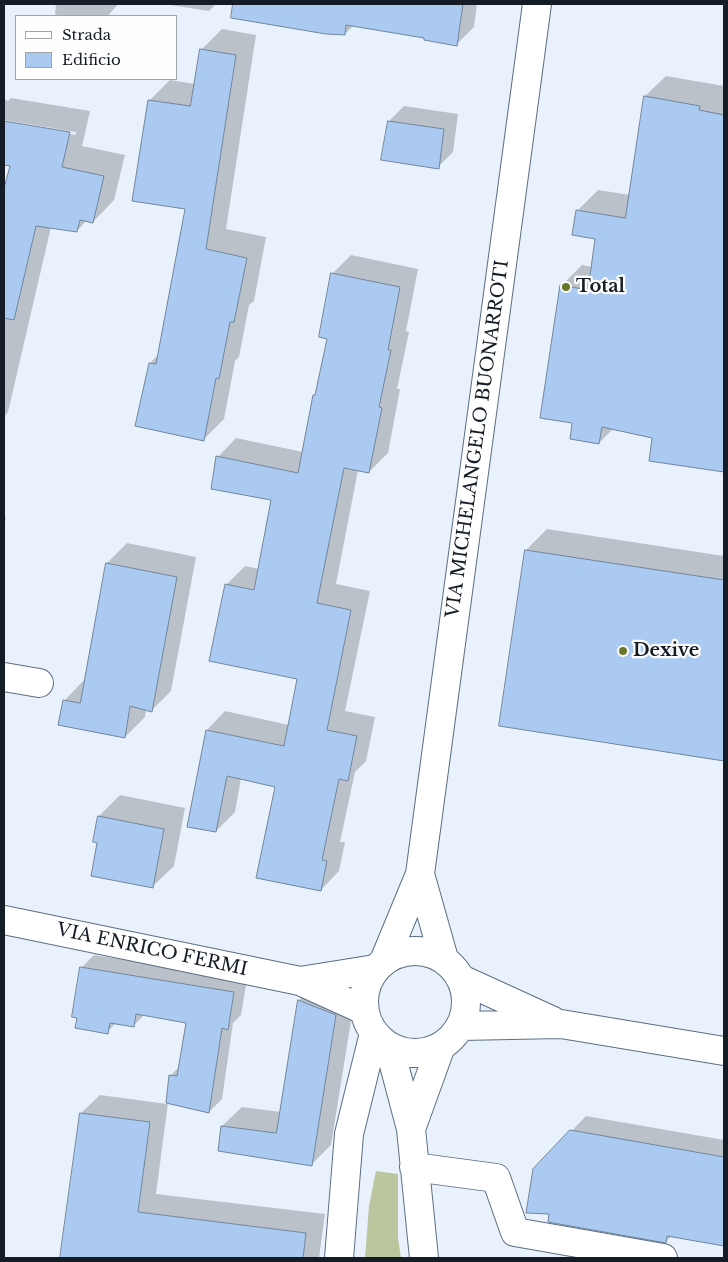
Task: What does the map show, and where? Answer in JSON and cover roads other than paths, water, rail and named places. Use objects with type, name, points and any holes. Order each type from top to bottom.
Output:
[{"type":"street","name":"VIA MICHELANGELO BUONARROTI","points":[[379,965],[420,874],[537,4]]},
{"type":"street","points":[[4,677],[39,684]]},
{"type":"street","name":"VIA MICHELANGELO BUONARROTI","points":[[420,874],[453,969]]},
{"type":"street","name":"VIA ENRICO FERMI","points":[[4,920],[300,981],[376,1030]]},
{"type":"street","points":[[424,1258],[410,1129],[376,1030],[365,988],[379,965],[414,950],[561,1024]]},
{"type":"street","name":"VIA ENRICO FERMI","points":[[300,981],[379,965]]},
{"type":"street","points":[[410,1129],[441,1046],[461,1026],[467,1003],[453,969]]},
{"type":"street","points":[[461,1026],[561,1024],[724,1050]]},
{"type":"street","points":[[376,1030],[415,1054],[441,1046]]},
{"type":"street","points":[[338,1258],[349,1134],[376,1030]]},
{"type":"street","points":[[414,1167],[496,1178],[515,1232],[663,1258]]},
{"type":"place","name":"Total","points":[[566,287]]},
{"type":"place","name":"Dexive","points":[[623,651]]}]
